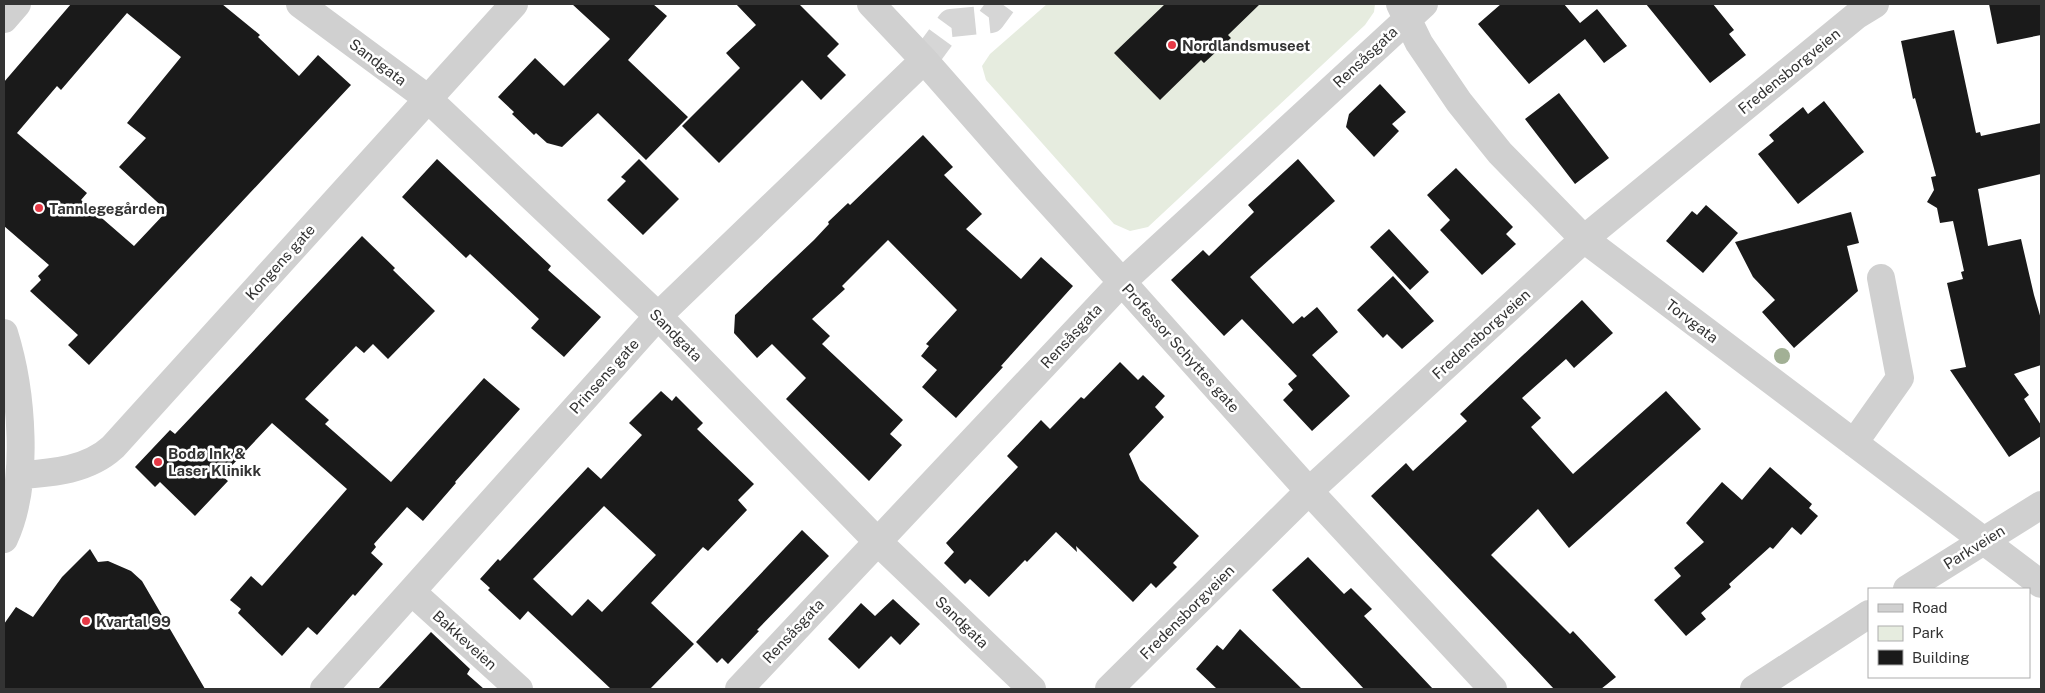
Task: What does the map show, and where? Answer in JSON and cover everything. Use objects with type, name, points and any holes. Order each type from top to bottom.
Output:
[{"type":"street","points":[[4,19],[17,4]]},
{"type":"street","name":"Sandgata","points":[[300,4],[427,98],[658,316],[877,541],[1032,689]]},
{"type":"street","name":"Kongens gate","points":[[21,475],[68,470],[106,454],[514,4]]},
{"type":"street","name":"Professor Schyttes gate","points":[[871,4],[924,60],[1309,491],[1493,689]]},
{"type":"street","name":"Fredensborgveien","points":[[1109,689],[1309,491],[1584,239],[1850,22],[1875,4]]},
{"type":"street","name":"Torvgata","points":[[1410,9],[1420,43],[1458,102],[1500,153],[1584,239],[1984,539],[2041,584]]},
{"type":"street","name":"Rensåsgata","points":[[739,689],[1122,282],[1410,9]]},
{"type":"street","name":"Prinsens gate","points":[[324,689],[658,316],[924,60]]},
{"type":"street","points":[[1854,443],[1900,378],[1880,278]]},
{"type":"street","points":[[4,333],[13,367],[21,475],[10,526],[4,539]]},
{"type":"street","name":"Parkveien","points":[[1909,588],[2041,505]]},
{"type":"street","name":"Bakkeveien","points":[[412,592],[518,689]]},
{"type":"street","points":[[1754,689],[1868,615]]},
{"type":"green space","points":[[1047,4],[1375,4],[1374,12],[1365,25],[1148,227],[1130,231],[1114,224],[986,80],[982,66],[990,54]]},
{"type":"building","points":[[71,4],[222,4],[260,35],[258,37],[299,76],[318,55],[351,85],[89,365],[68,345],[78,335],[30,291],[41,280],[38,276],[49,265],[4,226],[4,82]],"holes":[[[127,13],[181,57],[127,123],[146,138],[119,167],[167,211],[134,246],[81,200],[87,193],[17,133],[57,86],[61,90]]]},
{"type":"building","points":[[572,4],[653,4],[667,16],[628,60],[688,117],[646,160],[598,113],[562,147],[547,143],[536,133],[534,135],[512,114],[514,112],[498,97],[535,58],[564,86],[610,39]]},
{"type":"building","points":[[736,4],[799,4],[839,44],[827,56],[846,75],[821,100],[802,80],[719,163],[682,126],[740,68],[726,53],[756,25]]},
{"type":"building","name":"Nordlandsmuseet","points":[[1165,4],[1260,4],[1228,35],[1231,38],[1204,63],[1201,60],[1160,100],[1114,53]]},
{"type":"building","points":[[1501,4],[1564,4],[1580,23],[1597,9],[1627,46],[1604,63],[1585,39],[1529,84],[1478,24]]},
{"type":"building","points":[[1646,4],[1713,4],[1734,30],[1729,34],[1746,55],[1710,83]]},
{"type":"building","points":[[1989,4],[2041,4],[2041,35],[1997,44]]},
{"type":"building","points":[[1954,30],[1976,133],[1980,132],[1981,136],[2041,123],[2041,174],[1978,189],[1988,246],[2021,239],[2041,319],[2041,365],[2014,374],[2029,395],[2024,399],[2041,425],[2041,436],[2009,457],[1950,370],[1966,367],[1947,283],[1963,279],[1961,272],[1964,271],[1953,221],[1940,223],[1937,208],[1927,202],[1934,190],[1931,177],[1936,176],[1915,98],[1913,99],[1901,41]]},
{"type":"building","points":[[1380,84],[1406,112],[1392,124],[1399,131],[1374,157],[1346,127],[1349,114]]},
{"type":"building","points":[[1559,93],[1609,158],[1575,184],[1525,119]]},
{"type":"building","points":[[1824,101],[1864,152],[1798,204],[1758,154],[1774,141],[1769,135],[1803,107],[1808,114]]},
{"type":"building","points":[[923,135],[953,167],[944,175],[982,214],[966,229],[1021,279],[1041,257],[1073,286],[956,418],[922,387],[937,370],[921,356],[929,346],[926,344],[957,310],[888,240],[842,286],[845,289],[812,319],[830,336],[822,344],[903,420],[890,434],[902,445],[869,481],[786,399],[806,378],[772,344],[757,358],[734,333],[735,315],[814,240],[829,224],[828,222],[848,203],[850,205]]},
{"type":"building","points":[[437,159],[551,266],[548,270],[601,317],[564,357],[531,328],[539,319],[470,254],[466,258],[402,197]]},
{"type":"building","points":[[639,159],[679,199],[643,235],[607,200],[626,181],[621,177]]},
{"type":"building","points":[[1298,159],[1335,201],[1250,277],[1293,324],[1317,307],[1338,332],[1312,355],[1350,396],[1312,431],[1283,400],[1293,390],[1288,384],[1297,376],[1242,319],[1224,336],[1171,280],[1203,250],[1209,256],[1254,212],[1248,205]]},
{"type":"building","points":[[1456,168],[1513,227],[1506,234],[1516,244],[1482,275],[1440,230],[1450,220],[1427,195]]},
{"type":"building","points":[[1706,205],[1738,233],[1703,273],[1666,241],[1692,211],[1697,215]]},
{"type":"building","points":[[1851,212],[1859,243],[1847,246],[1858,291],[1794,348],[1762,312],[1775,300],[1753,277],[1735,242]]},
{"type":"building","points":[[1389,229],[1429,272],[1410,290],[1370,247]]},
{"type":"building","points":[[362,236],[395,268],[393,270],[435,311],[388,359],[373,344],[364,353],[356,346],[305,399],[329,420],[325,424],[391,482],[484,378],[520,409],[423,521],[407,507],[374,544],[376,547],[371,553],[383,564],[355,596],[353,594],[317,635],[308,627],[282,656],[238,613],[241,609],[230,600],[251,576],[262,586],[347,489],[272,423],[222,476],[228,481],[195,516],[160,482],[155,487],[135,467],[170,430],[175,434]]},
{"type":"building","points":[[1393,276],[1434,321],[1402,349],[1387,334],[1383,338],[1357,310]]},
{"type":"building","points":[[1582,300],[1613,333],[1574,368],[1566,359],[1522,398],[1541,418],[1531,427],[1573,474],[1666,391],[1701,429],[1569,548],[1538,509],[1491,555],[1570,634],[1573,631],[1616,677],[1601,689],[1554,689],[1371,496],[1406,463],[1413,471],[1467,421],[1460,414]]},
{"type":"building","points":[[1120,362],[1138,380],[1143,375],[1165,396],[1155,407],[1164,417],[1129,454],[1140,480],[1199,536],[1173,563],[1177,567],[1156,588],[1151,583],[1133,602],[1076,546],[1077,552],[1056,532],[989,597],[970,579],[965,584],[944,563],[954,552],[946,543],[1018,467],[1007,456],[1041,420],[1050,429],[1081,397],[1084,399]]},
{"type":"building","points":[[661,391],[672,401],[676,396],[703,423],[697,429],[754,484],[738,500],[747,510],[708,551],[703,547],[651,603],[694,644],[650,689],[611,689],[528,611],[520,620],[488,590],[490,588],[480,579],[498,559],[500,561],[588,467],[601,479],[642,435],[629,423]],"holes":[[[604,506],[656,555],[602,612],[588,599],[572,616],[533,579]]]},
{"type":"building","points":[[1770,467],[1812,504],[1809,508],[1818,516],[1801,535],[1792,527],[1773,549],[1770,547],[1729,584],[1731,587],[1701,613],[1706,619],[1686,636],[1654,600],[1681,576],[1674,568],[1704,542],[1686,523],[1722,482],[1742,500]]},
{"type":"building","points":[[802,530],[829,556],[757,630],[759,631],[728,664],[722,658],[717,663],[696,642]]},
{"type":"building","name":"Kvartal 99","points":[[90,549],[98,562],[108,561],[131,571],[142,581],[205,689],[4,689],[4,624],[16,607],[33,617],[62,577]]},
{"type":"building","points":[[1308,557],[1344,594],[1351,588],[1372,609],[1364,616],[1433,689],[1364,689],[1272,590]]},
{"type":"building","points":[[893,599],[920,624],[900,645],[891,636],[859,669],[828,639],[861,603],[875,616]]},
{"type":"building","points":[[1240,629],[1302,689],[1217,689],[1196,669],[1217,645],[1223,650]]},
{"type":"building","points":[[431,632],[470,669],[467,674],[484,689],[378,689]]},
{"type":"tunnel","points":[[924,60],[951,23],[991,19],[1002,4]]},
{"type":"place","name":"Nordlandsmuseet","points":[[1172,45]]},
{"type":"place","name":"Tannlegegården","points":[[39,208]]},
{"type":"place","name":"Bodø Ink & Laser Klinikk","points":[[158,462]]},
{"type":"place","name":"Kvartal 99","points":[[86,621]]}]
